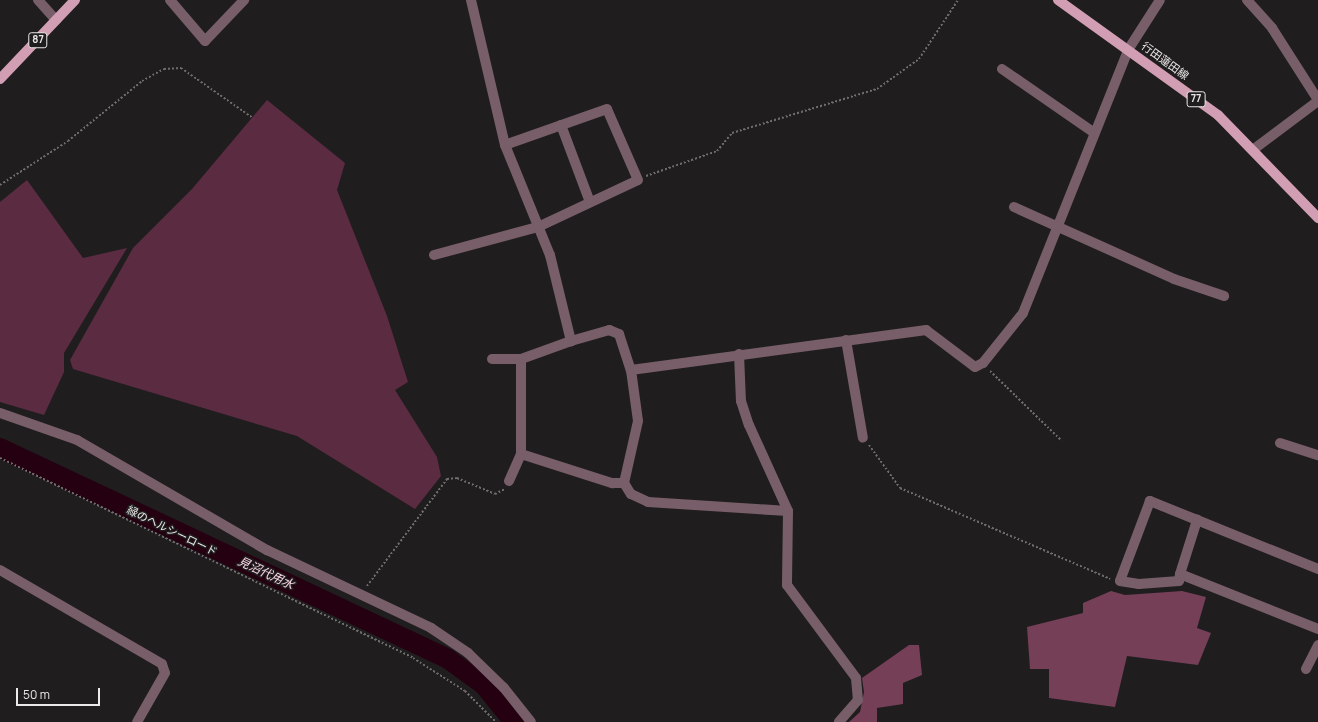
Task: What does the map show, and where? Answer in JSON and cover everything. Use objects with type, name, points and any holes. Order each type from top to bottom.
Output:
[{"type":"main road","name":"87","points":[[0,79],[75,0]]},
{"type":"main road","name":"行田蓮田線","points":[[1058,0],[1218,115],[1254,149],[1318,218]]},
{"type":"street","points":[[38,0],[56,20]]},
{"type":"street","points":[[170,0],[205,41],[244,0]]},
{"type":"street","points":[[471,0],[505,145],[550,255],[571,342]]},
{"type":"street","points":[[631,370],[739,354],[926,330],[976,367],[983,363],[1023,313],[1059,227],[1093,132],[1128,50],[1160,0]]},
{"type":"street","points":[[1247,0],[1272,28],[1318,100],[1254,149]]},
{"type":"street","points":[[1002,69],[1093,132]]},
{"type":"street","points":[[434,255],[538,227],[638,180],[607,109],[505,145]]},
{"type":"street","points":[[561,126],[590,202]]},
{"type":"street","points":[[1014,207],[1174,279],[1224,296]]},
{"type":"street","points":[[492,359],[521,359],[609,330],[619,334],[631,370],[638,422],[624,483],[631,494],[648,502],[788,511]]},
{"type":"street","points":[[846,340],[863,438]]},
{"type":"street","points":[[739,354],[741,401],[749,425],[788,511],[787,585],[856,678],[860,691],[858,700],[839,722]]},
{"type":"street","points":[[508,481],[521,454],[521,359]]},
{"type":"street","points":[[0,413],[77,440],[267,550],[362,597],[430,628],[468,653],[504,688],[531,722]]},
{"type":"street","points":[[1280,443],[1318,455]]},
{"type":"street","points":[[521,454],[612,483],[624,483]]},
{"type":"street","points":[[1197,520],[1179,581],[1139,584],[1120,581],[1150,501],[1197,520],[1318,569]]},
{"type":"street","points":[[0,570],[162,664],[165,673],[137,722]]},
{"type":"street","points":[[1180,574],[1318,629]]},
{"type":"street","points":[[1306,669],[1318,645]]},
{"type":"path","points":[[638,180],[718,151],[732,133],[877,89],[920,59],[958,0]]},
{"type":"path","points":[[0,186],[68,141],[142,81],[164,69],[181,68],[253,118]]},
{"type":"path","points":[[983,363],[1062,441]]},
{"type":"path","points":[[863,438],[900,488],[1120,581]]},
{"type":"path","name":"緑のヘルシーロード","points":[[0,458],[413,658],[465,691],[496,722]]},
{"type":"path","points":[[362,597],[369,580],[447,479],[457,478],[495,494],[503,492],[508,481]]},
{"type":"shaded area","points":[[267,100],[345,163],[337,190],[387,316],[408,382],[395,390],[437,457],[441,476],[415,509],[297,436],[73,369],[70,360],[133,248],[192,189]]},
{"type":"shaded area","points":[[27,180],[83,258],[127,248],[64,353],[64,372],[44,415],[0,402],[0,202]]},
{"type":"shaded area","points":[[1111,591],[1125,595],[1182,591],[1206,597],[1197,628],[1211,633],[1198,665],[1127,656],[1115,707],[1049,698],[1049,669],[1030,669],[1027,627],[1083,613],[1083,603]]},
{"type":"shaded area","points":[[909,645],[919,645],[922,675],[903,683],[903,704],[877,708],[877,722],[849,722],[860,712],[864,692],[862,678]]},
{"type":"waterway","name":"見沼代用水","points":[[0,448],[448,659],[484,685],[514,722]]}]
